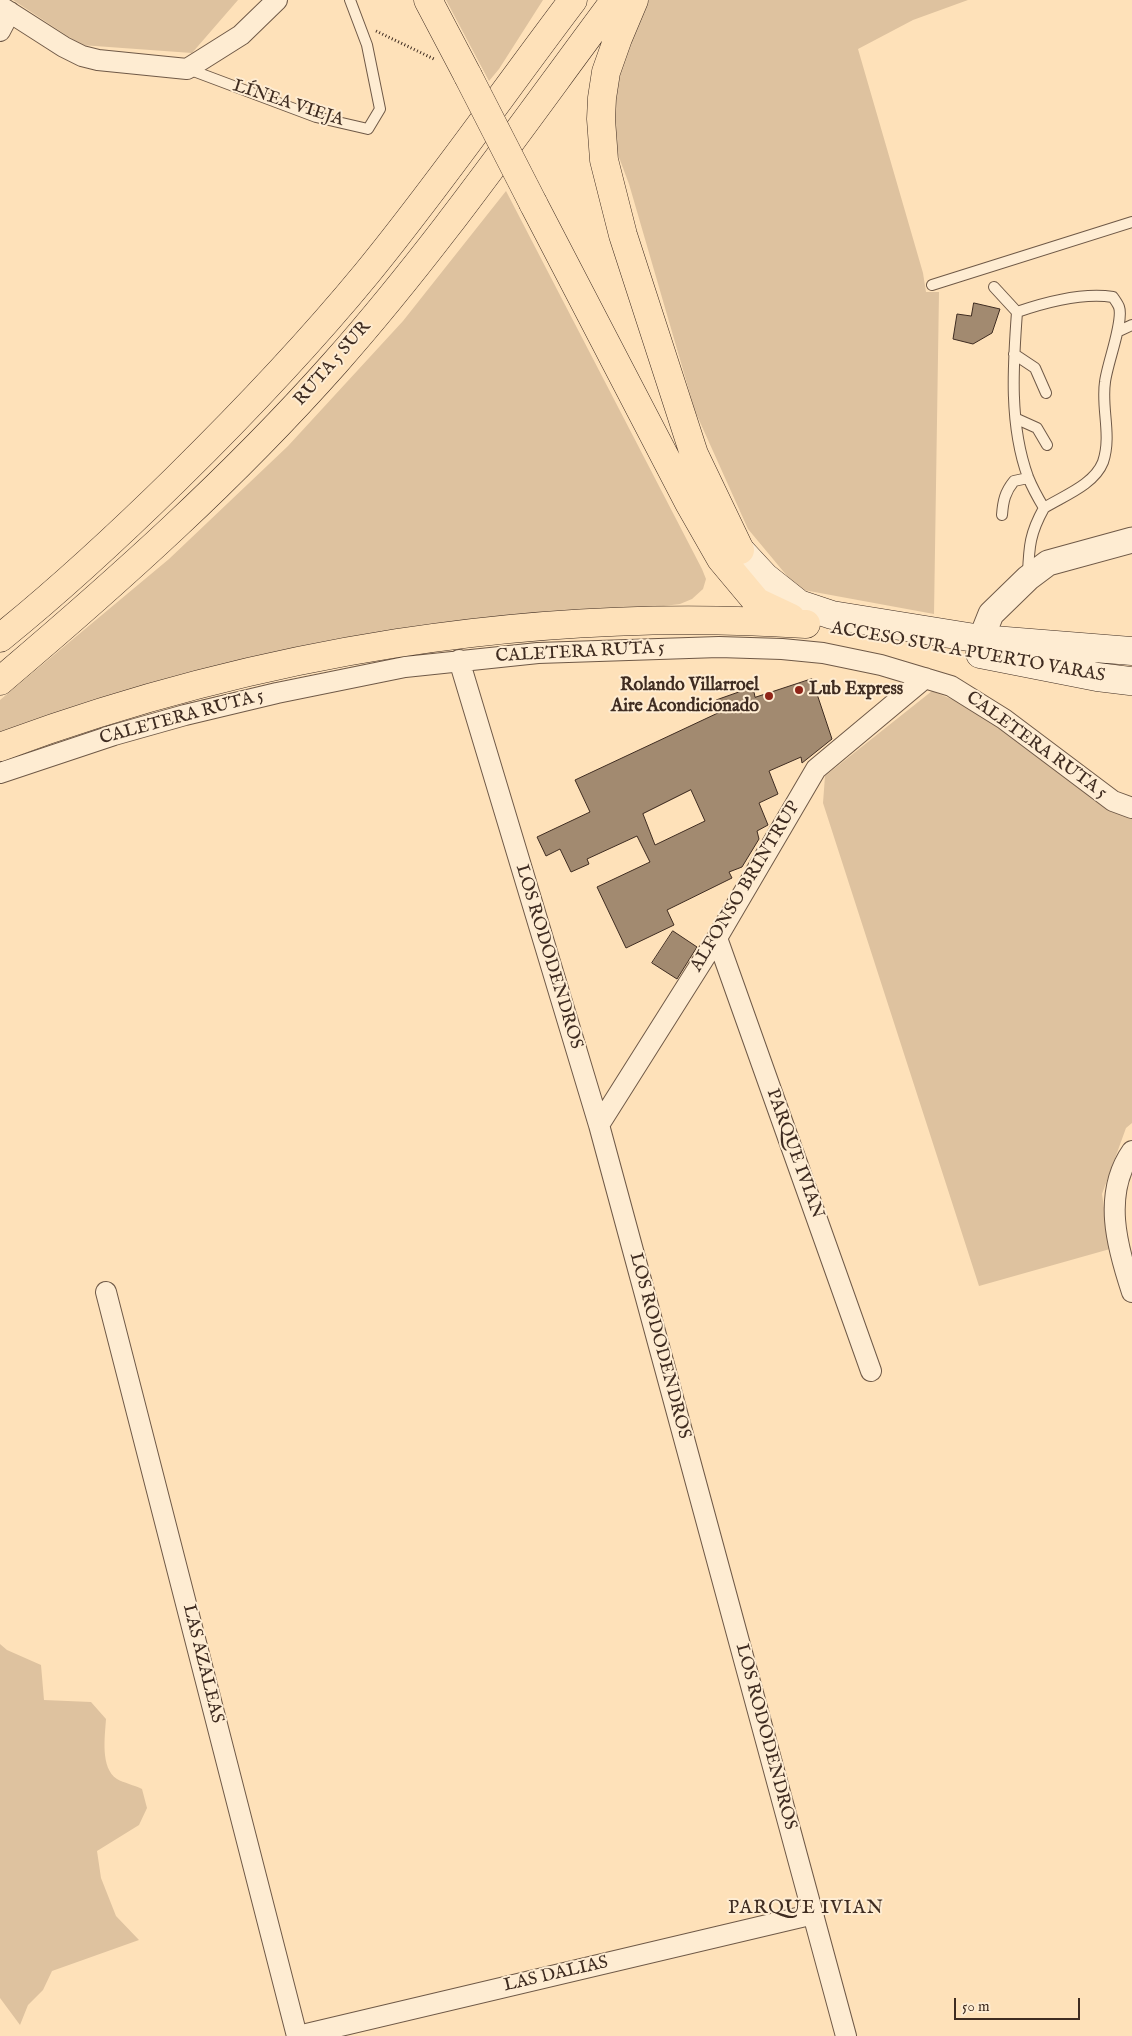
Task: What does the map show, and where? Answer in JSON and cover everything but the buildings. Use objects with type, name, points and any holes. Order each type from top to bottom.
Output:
[{"type":"highway","points":[[428,0],[689,503],[721,559],[757,602],[806,624]]},
{"type":"highway","name":"RUTA 5 SUR","points":[[0,681],[79,614],[200,504],[279,424],[337,361],[434,242],[615,0]]},
{"type":"highway","points":[[634,0],[606,72],[601,119],[604,160],[623,235],[694,454],[740,550]]},
{"type":"highway","name":"RUTA 5 SUR","points":[[0,638],[127,527],[239,417],[329,319],[397,235],[567,5]]},
{"type":"highway","points":[[689,503],[740,550]]},
{"type":"highway","points":[[0,747],[111,710],[222,679],[352,652],[423,640],[487,631],[626,621],[743,620],[806,624]]},
{"type":"main road","name":"ACCESO SUR A PUERTO VARAS","points":[[740,550],[765,577],[800,604],[832,615],[981,639],[1132,651]]},
{"type":"main road","name":"ACCESO SUR A PUERTO VARAS","points":[[806,624],[959,650],[1097,677],[1130,681]]},
{"type":"street","points":[[0,31],[5,9],[64,47],[82,56],[98,60],[187,69],[241,35],[277,0]]},
{"type":"street","points":[[981,639],[991,614],[1028,578],[1048,563],[1132,540]]},
{"type":"street","name":"CALETERA RUTA 5","points":[[0,773],[114,735],[185,715],[342,679],[405,667],[538,653],[719,647],[782,649],[823,653],[881,666],[951,686],[1004,719],[1113,801],[1132,808]]},
{"type":"street","name":"LOS RODODENDROS","points":[[459,660],[599,1125],[846,2036]]},
{"type":"street","name":"ALFONSO BRINTRUP","points":[[599,1125],[717,938],[816,770],[925,678]]},
{"type":"street","name":"PARQUE IVIAN","points":[[717,938],[871,1371]]},
{"type":"street","points":[[1132,1152],[1120,1172],[1115,1206],[1119,1247],[1132,1292]]},
{"type":"street","name":"LAS AZALEAS","points":[[106,1292],[297,2036]]},
{"type":"street","name":"LAS DALIAS","points":[[297,2036],[814,1914]]},
{"type":"lane","name":"LÍNEA VIEJA","points":[[187,69],[316,117],[368,129],[380,110],[367,45],[350,0]]},
{"type":"lane","points":[[932,285],[1132,222]]},
{"type":"lane","points":[[994,287],[1016,312],[1012,381],[1020,451],[1028,478],[1044,508]]},
{"type":"lane","points":[[1016,312],[1043,303],[1091,296],[1113,297],[1120,309],[1119,331],[1111,351],[1105,383],[1107,436],[1103,462],[1091,479],[1044,508],[1034,525],[1029,544],[1028,578]]},
{"type":"lane","points":[[1119,331],[1132,325]]},
{"type":"lane","points":[[1014,354],[1036,368],[1046,392]]},
{"type":"lane","points":[[1017,420],[1037,428],[1047,445]]},
{"type":"lane","points":[[1002,515],[1006,491],[1014,481],[1028,478]]},
{"type":"path","points":[[358,22],[468,76]]},
{"type":"shaded area","points":[[13,0],[238,0],[192,53],[81,45]]},
{"type":"shaded area","points":[[446,0],[543,0],[499,69],[489,81]]},
{"type":"shaded area","points":[[649,0],[968,0],[913,20],[858,49],[923,273],[926,292],[939,292],[934,614],[798,589],[748,529],[695,411],[629,184],[617,152],[613,89],[632,24]]},
{"type":"shaded area","points":[[506,191],[702,569],[706,579],[703,589],[692,599],[680,604],[639,609],[530,614],[0,738],[0,700],[169,559],[288,446],[403,321]]},
{"type":"shaded area","points":[[932,691],[980,711],[1109,810],[1132,817],[1132,1123],[1126,1128],[1102,1194],[1110,1249],[979,1286],[823,803],[825,776]]},
{"type":"shaded area","points":[[0,1644],[7,1650],[41,1665],[44,1700],[91,1702],[106,1719],[105,1751],[108,1767],[117,1779],[142,1789],[147,1808],[139,1825],[97,1851],[101,1878],[116,1916],[139,1940],[52,1971],[43,1990],[28,2005],[20,2025],[0,1998]]},
{"type":"place","name":"Lub Express","points":[[799,690]]},
{"type":"place","name":"Rolando Villarroel Aire Acondicionado","points":[[769,696]]},
{"type":"district","name":"PARQUE IVIAN","points":[[806,1909]]}]
